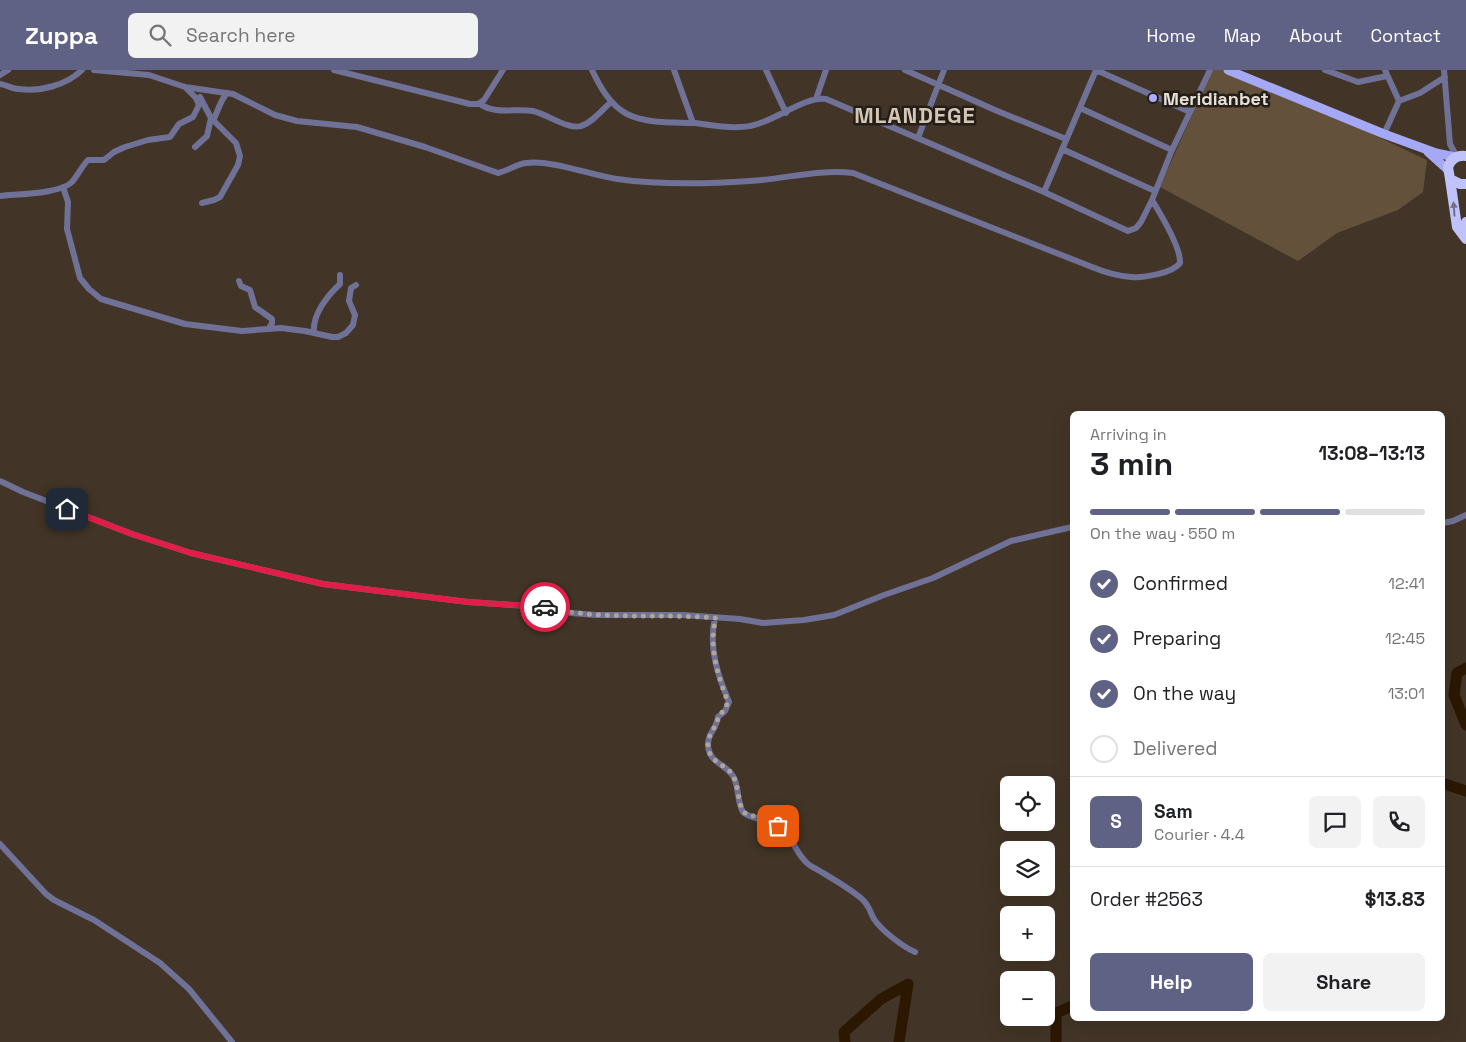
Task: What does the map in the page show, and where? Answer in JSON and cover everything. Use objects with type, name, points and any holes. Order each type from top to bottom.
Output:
[{"type":"highway","points":[[1459,157],[1450,162],[1449,174],[1457,227],[1465,238]]},
{"type":"highway","points":[[1449,174],[1460,184],[1466,184]]},
{"type":"highway","points":[[1465,238],[1466,222]]},
{"type":"main road","points":[[1228,70],[1384,134],[1436,153],[1459,157]]},
{"type":"main road","points":[[1420,146],[1435,157],[1449,174]]},
{"type":"street","points":[[0,75],[8,70]]},
{"type":"street","points":[[0,84],[21,90],[52,86],[72,79],[82,70]]},
{"type":"street","points":[[94,70],[149,76],[185,87],[226,93],[237,96],[275,116],[297,121],[357,127],[425,147],[498,174],[526,163],[561,166],[615,178],[642,181],[735,182],[835,171],[853,173],[1092,267],[1131,277],[1163,272],[1176,268],[1180,263],[1178,250],[1152,200]]},
{"type":"street","points":[[334,70],[470,104],[480,104],[497,110],[516,109],[533,111],[574,127],[586,124],[611,102]]},
{"type":"street","points":[[480,104],[503,70]]},
{"type":"street","points":[[592,70],[611,102],[628,115],[640,119],[740,127],[762,123],[816,99],[826,99],[1044,192],[1128,231],[1136,228],[1152,200],[1172,150],[1210,70]]},
{"type":"street","points":[[674,70],[693,123]]},
{"type":"street","points":[[766,70],[786,113]]},
{"type":"street","points":[[816,99],[826,70]]},
{"type":"street","points":[[905,70],[1066,139]]},
{"type":"street","points":[[918,138],[944,70]]},
{"type":"street","points":[[1044,192],[1096,70],[1190,112]]},
{"type":"street","points":[[1325,70],[1358,82],[1386,73],[1399,101]]},
{"type":"street","points":[[1384,134],[1399,101],[1420,93],[1444,74]]},
{"type":"street","points":[[1444,74],[1450,144],[1459,157]]},
{"type":"street","points":[[0,196],[63,187],[73,181],[88,160],[104,160],[114,152],[125,147],[148,140],[170,137],[179,124],[191,119],[199,104],[185,87]]},
{"type":"street","points":[[199,89],[203,104],[212,120],[236,143],[240,156],[238,165],[220,197],[202,203]]},
{"type":"street","points":[[195,147],[207,136],[212,120],[220,109],[221,100],[226,93]]},
{"type":"street","points":[[1080,108],[1172,150]]},
{"type":"street","points":[[1062,149],[1155,190]]},
{"type":"street","points":[[63,187],[68,200],[67,229],[80,278],[101,299],[185,324],[231,330],[281,328],[338,337],[350,329],[355,320],[350,303],[350,295],[351,288],[356,285]]},
{"type":"street","points":[[314,333],[313,326],[317,317],[328,297],[340,284],[340,275]]},
{"type":"street","points":[[239,281],[241,286],[251,291],[255,307],[272,318],[269,328]]},
{"type":"street","points":[[0,481],[23,492],[132,534],[191,553],[323,584],[468,602],[542,607],[571,613],[610,616],[683,615],[740,619],[763,623],[804,620],[834,615],[933,578],[1011,540],[1070,527]]},
{"type":"street","points":[[1445,522],[1466,515]]},
{"type":"street","points":[[716,618],[713,630],[715,662],[728,704],[718,717],[717,725],[711,733],[708,744],[714,760],[735,778],[736,791],[743,812],[748,816],[760,818],[778,826],[789,836],[798,852],[810,866],[863,900],[877,923],[900,944],[915,952]]},
{"type":"street","points":[[0,844],[46,894],[94,920],[132,944],[174,975],[196,996],[232,1042]]},
{"type":"shaded area","points":[[1212,70],[1236,70],[1427,160],[1423,192],[1398,210],[1337,233],[1298,261],[1160,187]]},
{"type":"waterway","points":[[1466,668],[1457,673],[1454,695],[1466,725]]},
{"type":"waterway","points":[[1445,784],[1466,791]]},
{"type":"waterway","points":[[845,1042],[844,1032],[881,999],[908,984],[899,1042]]},
{"type":"waterway","points":[[1056,1042],[1056,1013],[1070,1007]]},
{"type":"way so far","points":[[545,607],[571,613],[610,616],[683,615],[716,618],[713,630],[715,662],[728,704],[719,715],[717,725],[709,736],[709,750],[714,760],[735,778],[736,791],[743,812],[748,816],[760,818],[778,826]]},
{"type":"place","name":"Meridianbet","points":[[1153,98]]},
{"type":"district","name":"MLANDEGE","points":[[915,115]]},
{"type":"route","points":[[67,509],[132,534],[191,553],[323,584],[468,602],[545,607]]}]
